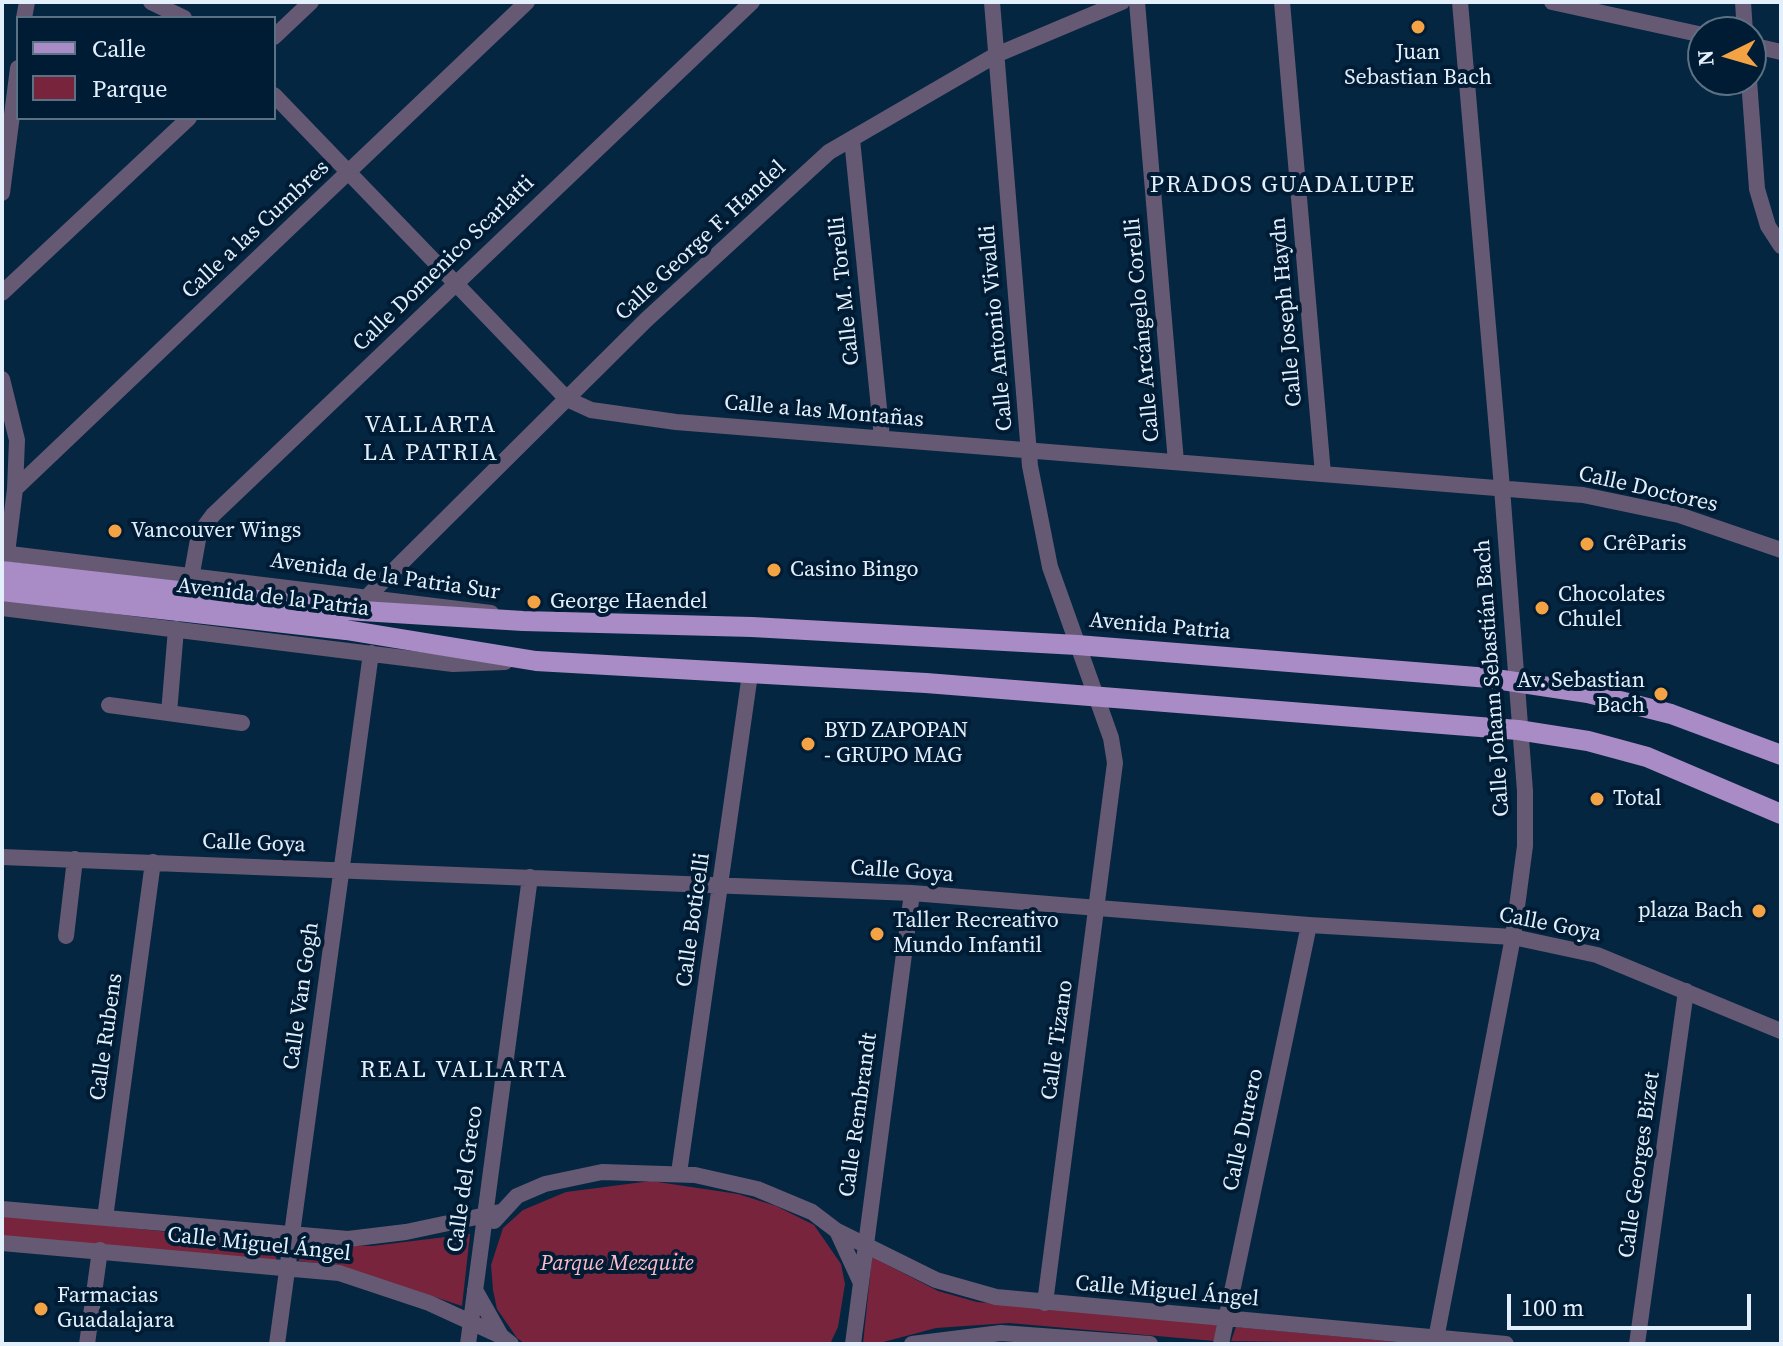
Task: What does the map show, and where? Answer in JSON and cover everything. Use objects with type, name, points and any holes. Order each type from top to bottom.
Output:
[{"type":"main road","name":"Avenida de la Patria","points":[[4,559],[346,610],[523,621]]},
{"type":"main road","name":"Avenida de la Patria","points":[[2,591],[346,630],[536,661]]},
{"type":"main road","name":"Avenida Patria","points":[[523,621],[752,627],[1077,645],[1514,681],[1671,714],[1781,755]]},
{"type":"main road","points":[[536,661],[1096,696],[1518,730],[1588,741],[1647,757],[1781,814]]},
{"type":"street","points":[[151,2],[183,12]]},
{"type":"street","points":[[276,35],[311,2]]},
{"type":"street","name":"Calle a las Cumbres","points":[[15,489],[527,2]]},
{"type":"street","name":"Calle Domenico Scarlatti","points":[[192,573],[199,534],[205,523],[752,2]]},
{"type":"street","name":"Calle Antonio Vivaldi","points":[[992,2],[1029,450],[1050,567],[1077,645]]},
{"type":"street","name":"Calle George F. Handel","points":[[369,595],[646,320],[829,152],[996,55],[1122,2]]},
{"type":"street","name":"Calle Arcángelo Corelli","points":[[1137,2],[1176,462]]},
{"type":"street","name":"Calle Joseph Haydn","points":[[1282,2],[1323,474]]},
{"type":"street","name":"Calle Johann Sebastián Bach","points":[[1435,1341],[1513,937],[1525,846],[1502,488],[1460,2]]},
{"type":"street","points":[[1552,2],[1687,32]]},
{"type":"street","points":[[2,193],[16,84]]},
{"type":"street","points":[[1750,96],[1757,189],[1768,226],[1781,246]]},
{"type":"street","name":"Calle a las Montañas","points":[[276,97],[567,399],[591,410],[616,415],[882,438],[1502,488]]},
{"type":"street","points":[[2,293],[187,120]]},
{"type":"street","name":"Calle M. Torelli","points":[[852,139],[882,438]]},
{"type":"street","points":[[2,379],[14,420],[15,489],[4,559]]},
{"type":"street","name":"Calle Doctores","points":[[1502,488],[1583,495],[1679,515],[1781,550]]},
{"type":"street","name":"Avenida de la Patria Sur","points":[[4,559],[192,573],[472,608],[523,621]]},
{"type":"street","points":[[2,608],[453,664],[536,661]]},
{"type":"street","points":[[169,713],[176,629]]},
{"type":"street","name":"Calle Tizano","points":[[1045,1303],[1115,763],[1111,738],[1077,645]]},
{"type":"street","name":"Calle Van Gogh","points":[[277,1344],[371,653]]},
{"type":"street","name":"Calle Boticelli","points":[[679,1173],[750,674]]},
{"type":"street","points":[[109,705],[242,723]]},
{"type":"street","name":"Calle Goya","points":[[2,857],[912,893],[1309,925],[1513,937],[1597,955],[1781,1031]]},
{"type":"street","points":[[66,936],[75,859]]},
{"type":"street","name":"Calle Rubens","points":[[105,1218],[153,862]]},
{"type":"street","name":"Calle del Greco","points":[[492,1213],[530,877]]},
{"type":"street","name":"Calle Rembrandt","points":[[851,1340],[912,893]]},
{"type":"street","name":"Calle Durero","points":[[1221,1344],[1309,925]]},
{"type":"street","name":"Calle Georges Bizet","points":[[1637,1344],[1686,991]]},
{"type":"street","name":"Calle Miguel Ángel","points":[[2,1209],[348,1239],[406,1232],[492,1213],[517,1196],[560,1180],[602,1172],[679,1173],[728,1181],[771,1194],[812,1212],[837,1231],[936,1280],[967,1291],[1045,1303],[1435,1341],[1506,1344]]},
{"type":"street","name":"Calle Miguel Ángel","points":[[479,1247],[492,1213]]},
{"type":"street","points":[[837,1231],[860,1281]]},
{"type":"street","name":"Calle Miguel Ángel","points":[[2,1243],[288,1268],[362,1278],[471,1322],[506,1340]]},
{"type":"street","name":"Calle del Greco","points":[[468,1344],[479,1247]]},
{"type":"street","points":[[87,1344],[100,1250]]},
{"type":"street","name":"Calle Miguel Ángel","points":[[474,1289],[506,1340]]},
{"type":"street","points":[[912,1344],[964,1335],[1150,1344]]},
{"type":"green space","name":"Parque Mezquite","points":[[651,1181],[738,1194],[776,1206],[814,1225],[841,1264],[845,1284],[838,1327],[830,1344],[525,1344],[517,1338],[497,1309],[493,1290],[491,1265],[503,1228],[523,1210],[566,1192]]},
{"type":"green space","points":[[2,1215],[277,1243],[276,1262],[2,1236]]},
{"type":"green space","points":[[470,1234],[462,1306],[341,1266],[299,1261],[301,1243],[372,1246]]},
{"type":"green space","points":[[872,1257],[938,1291],[977,1302],[1218,1325],[1214,1341],[1009,1323],[936,1328],[876,1344],[863,1344]]},
{"type":"green space","points":[[1236,1327],[1419,1344],[1231,1341]]},
{"type":"place","name":"Juan Sebastian Bach","points":[[1418,27]]},
{"type":"place","name":"Vancouver Wings","points":[[115,531]]},
{"type":"place","name":"CrêParis","points":[[1587,544]]},
{"type":"place","name":"Casino Bingo","points":[[774,570]]},
{"type":"place","name":"George Haendel","points":[[534,602]]},
{"type":"place","name":"Chocolates Chulel","points":[[1542,608]]},
{"type":"place","name":"Av. Sebastian Bach","points":[[1661,694]]},
{"type":"place","name":"BYD ZAPOPAN - GRUPO MAG","points":[[808,744]]},
{"type":"place","name":"Total","points":[[1597,799]]},
{"type":"place","name":"plaza Bach","points":[[1759,911]]},
{"type":"place","name":"Taller Recreativo Mundo Infantil","points":[[877,934]]},
{"type":"place","name":"Farmacias Guadalajara","points":[[41,1309]]},
{"type":"district","name":"PRADOS GUADALUPE","points":[[1283,186]]},
{"type":"district","name":"VALLARTA LA PATRIA","points":[[431,440]]},
{"type":"district","name":"REAL VALLARTA","points":[[464,1071]]}]
